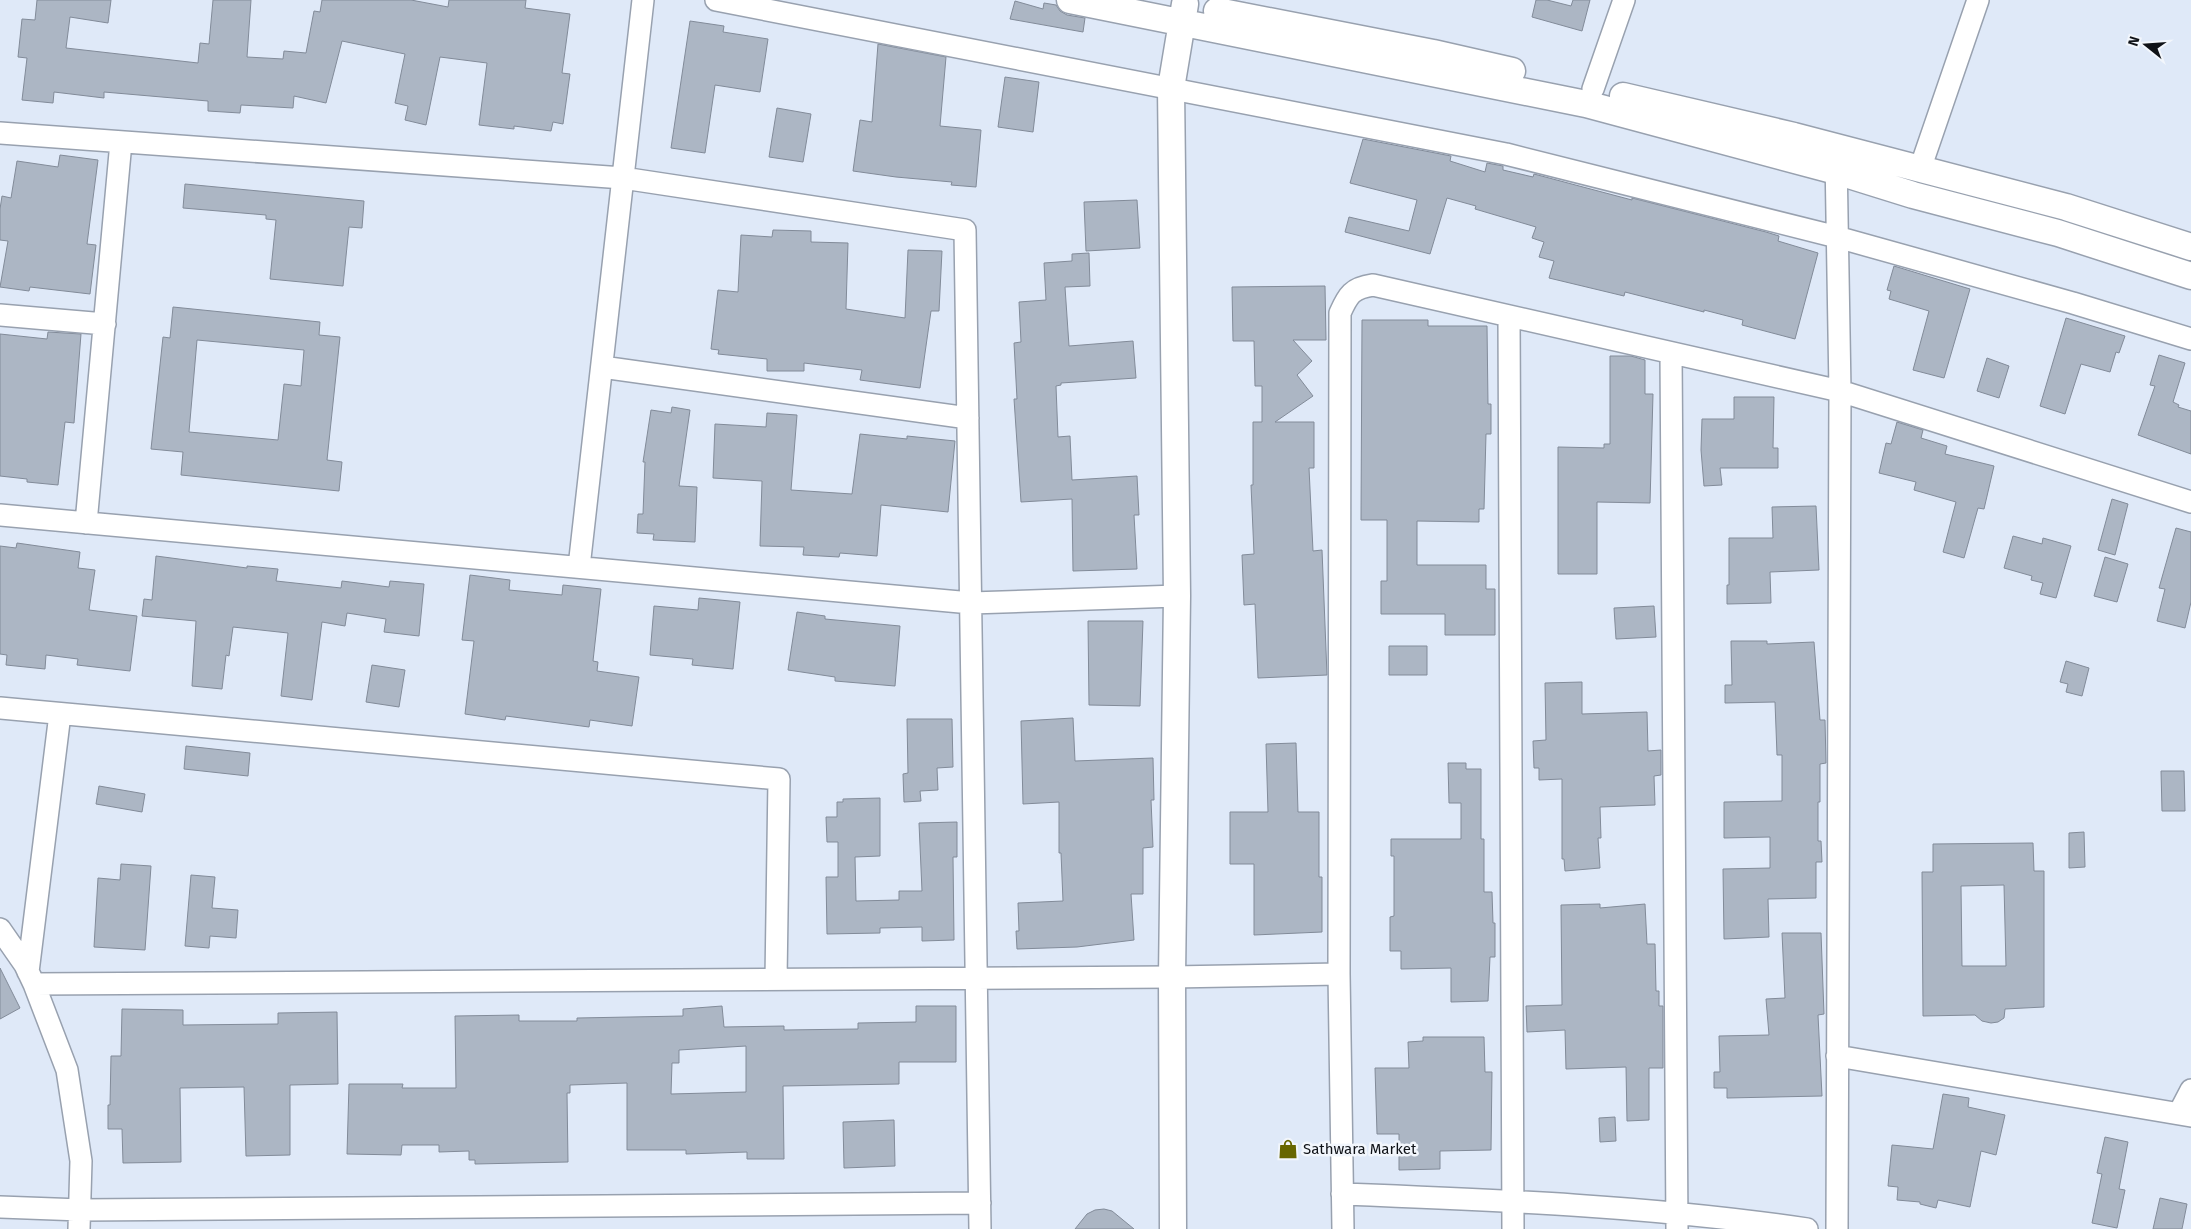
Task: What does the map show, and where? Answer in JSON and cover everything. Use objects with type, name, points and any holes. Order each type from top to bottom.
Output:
[{"type":"street","points":[[579,567],[644,0]]},
{"type":"street","points":[[716,0],[1506,154],[1837,237],[2074,303],[2191,339]]},
{"type":"street","points":[[1070,0],[1179,7],[1433,53],[1593,89],[1836,159],[1913,195],[2058,233],[2191,276]]},
{"type":"street","points":[[1593,89],[1624,0]]},
{"type":"street","points":[[1920,169],[1978,0]]},
{"type":"street","points":[[1173,1229],[1172,977],[1177,596],[1171,88],[1179,7]]},
{"type":"street","points":[[1179,7],[1586,104],[1836,159],[1920,169],[2066,207],[2191,247]]},
{"type":"street","points":[[0,133],[623,178],[965,230],[980,1229]]},
{"type":"street","points":[[86,523],[121,142]]},
{"type":"street","points":[[1836,159],[1840,391],[1836,1229]]},
{"type":"street","points":[[1343,1229],[1339,974],[1340,313],[1347,297],[1360,287],[1373,285],[1840,391],[2191,502]]},
{"type":"street","points":[[0,315],[105,324]]},
{"type":"street","points":[[1509,316],[1513,1229]]},
{"type":"street","points":[[1671,353],[1677,1222]]},
{"type":"street","points":[[602,367],[968,418]]},
{"type":"street","points":[[0,515],[971,603],[1177,596]]},
{"type":"street","points":[[0,708],[779,779],[776,979]]},
{"type":"street","points":[[31,978],[60,714]]},
{"type":"street","points":[[0,929],[31,978],[67,1070],[81,1161],[80,1220]]},
{"type":"street","points":[[31,978],[776,979],[1172,977],[1339,974]]},
{"type":"street","points":[[1837,1056],[2185,1114],[2191,1090]]},
{"type":"street","points":[[1342,1194],[1514,1200],[1677,1222],[1807,1229]]},
{"type":"street","points":[[0,1208],[80,1220],[980,1203]]},
{"type":"building","points":[[37,0],[111,0],[108,23],[70,17],[66,48],[198,63],[200,43],[209,44],[213,0],[251,0],[247,57],[283,59],[284,51],[306,53],[314,11],[320,12],[322,0],[411,0],[448,7],[449,0],[526,0],[525,8],[570,14],[562,73],[570,74],[563,124],[553,122],[551,131],[514,126],[514,129],[479,125],[487,63],[440,57],[426,125],[405,120],[408,106],[395,103],[405,54],[342,41],[326,103],[294,96],[293,108],[241,105],[240,113],[208,111],[208,101],[104,92],[104,98],[54,92],[53,103],[22,100],[27,58],[18,57],[22,19],[35,20]]},
{"type":"building","points":[[1536,0],[1547,0],[1571,6],[1573,0],[1590,0],[1582,31],[1532,17]]},
{"type":"building","points":[[1015,1],[1043,9],[1044,3],[1056,5],[1060,11],[1067,15],[1085,18],[1083,32],[1010,19]]},
{"type":"building","points":[[690,21],[724,26],[723,32],[768,39],[760,92],[715,85],[705,153],[671,148]]},
{"type":"building","points":[[878,44],[946,57],[940,126],[981,130],[976,187],[951,185],[952,182],[853,171],[860,120],[872,122]]},
{"type":"building","points":[[1005,77],[1039,82],[1033,132],[998,127]]},
{"type":"building","points":[[777,108],[811,114],[803,162],[769,157]]},
{"type":"building","points":[[1363,139],[1451,156],[1450,161],[1485,172],[1487,163],[1503,166],[1503,170],[1533,177],[1534,174],[1632,200],[1632,198],[1766,232],[1779,236],[1778,241],[1818,253],[1795,339],[1742,325],[1743,320],[1704,310],[1704,312],[1625,292],[1624,296],[1549,278],[1554,261],[1539,257],[1544,242],[1532,238],[1536,227],[1475,209],[1476,206],[1447,198],[1430,254],[1345,232],[1349,217],[1409,231],[1417,200],[1350,183]]},
{"type":"building","points":[[60,155],[98,160],[87,244],[96,245],[90,294],[30,287],[29,291],[0,287],[8,241],[0,240],[0,209],[2,196],[11,198],[17,161],[58,167]]},
{"type":"building","points":[[185,184],[364,201],[362,228],[349,227],[343,286],[270,279],[276,220],[266,219],[266,215],[183,208]]},
{"type":"building","points":[[1137,200],[1140,248],[1086,251],[1084,202]]},
{"type":"building","points":[[773,230],[811,231],[811,242],[848,243],[846,309],[905,318],[908,250],[942,251],[939,311],[931,311],[920,388],[860,380],[862,370],[804,363],[804,371],[767,371],[767,359],[718,354],[719,350],[711,349],[718,290],[738,292],[741,235],[772,237]]},
{"type":"building","points":[[1089,253],[1090,286],[1065,287],[1069,346],[1133,341],[1136,378],[1061,383],[1061,385],[1056,386],[1058,437],[1070,436],[1072,480],[1137,476],[1139,515],[1134,515],[1137,569],[1073,571],[1072,499],[1021,502],[1014,399],[1017,399],[1014,343],[1021,342],[1019,302],[1046,300],[1044,263],[1072,261],[1072,254]]},
{"type":"building","points":[[1894,266],[1970,289],[1944,378],[1913,370],[1929,311],[1889,299],[1891,291],[1887,290]]},
{"type":"building","points":[[1325,286],[1326,340],[1293,340],[1312,361],[1297,375],[1313,396],[1275,422],[1314,422],[1314,468],[1309,468],[1313,551],[1322,550],[1327,675],[1258,678],[1255,604],[1244,605],[1242,555],[1254,554],[1251,485],[1253,485],[1253,422],[1262,422],[1262,386],[1255,386],[1254,341],[1233,341],[1232,287]]},
{"type":"building","points":[[173,307],[320,322],[319,335],[340,337],[327,460],[342,462],[339,491],[181,475],[183,452],[151,449],[163,337],[170,338]],"holes":[[[197,340],[304,350],[301,386],[284,384],[278,440],[189,432]]]},
{"type":"building","points":[[2066,318],[2125,336],[2119,353],[2116,352],[2110,372],[2081,364],[2065,414],[2040,406]]},
{"type":"building","points":[[1362,320],[1428,320],[1428,326],[1487,326],[1488,404],[1491,404],[1491,434],[1486,434],[1484,509],[1479,509],[1479,522],[1417,521],[1417,565],[1486,565],[1486,589],[1495,589],[1495,635],[1445,635],[1445,614],[1381,614],[1381,581],[1387,581],[1387,520],[1361,520]]},
{"type":"building","points":[[48,332],[81,334],[74,423],[65,422],[58,485],[27,482],[27,479],[0,476],[0,334],[47,339]]},
{"type":"building","points":[[2159,355],[2185,363],[2173,402],[2179,405],[2178,407],[2191,411],[2191,454],[2138,435],[2155,386],[2150,385]]},
{"type":"building","points":[[1610,356],[1631,356],[1645,360],[1645,394],[1653,394],[1650,503],[1597,502],[1597,574],[1558,574],[1558,447],[1604,448],[1604,444],[1610,444]]},
{"type":"building","points":[[1987,358],[2009,366],[1999,398],[1977,391]]},
{"type":"building","points":[[1734,397],[1774,397],[1773,448],[1778,448],[1778,468],[1720,468],[1722,485],[1704,486],[1701,450],[1702,419],[1734,419]]},
{"type":"building","points":[[672,407],[690,410],[679,486],[697,487],[695,542],[653,540],[654,534],[637,533],[638,514],[643,514],[645,462],[643,462],[651,410],[671,413]]},
{"type":"building","points":[[767,413],[797,415],[791,490],[852,494],[860,434],[907,439],[907,436],[955,441],[948,512],[881,505],[877,556],[840,553],[839,557],[803,555],[804,547],[760,546],[762,481],[713,478],[715,424],[766,427]]},
{"type":"building","points":[[1897,422],[1923,430],[1921,438],[1947,446],[1945,454],[1994,466],[1984,509],[1978,508],[1964,558],[1943,552],[1956,502],[1914,490],[1916,482],[1879,473],[1886,443],[1891,444]]},
{"type":"building","points":[[2112,499],[2128,504],[2115,555],[2098,550]]},
{"type":"building","points":[[1816,506],[1819,570],[1770,572],[1771,603],[1727,604],[1729,538],[1773,538],[1772,507]]},
{"type":"building","points":[[2176,528],[2191,532],[2191,602],[2185,628],[2157,621],[2165,589],[2159,588]]},
{"type":"building","points":[[2013,536],[2042,544],[2043,538],[2071,546],[2056,598],[2040,594],[2043,583],[2031,580],[2032,576],[2004,568]]},
{"type":"building","points":[[17,543],[80,552],[78,568],[95,570],[89,610],[137,616],[130,671],[77,665],[78,659],[46,655],[45,669],[6,665],[7,655],[0,654],[0,546],[16,548]]},
{"type":"building","points":[[156,556],[247,568],[247,566],[278,569],[276,581],[341,588],[342,581],[389,587],[390,581],[424,584],[419,636],[384,632],[386,619],[347,613],[345,626],[322,622],[312,700],[281,696],[288,633],[233,627],[229,656],[226,655],[222,689],[192,686],[196,621],[142,616],[144,599],[152,600]]},
{"type":"building","points":[[2105,557],[2128,564],[2117,602],[2094,596]]},
{"type":"building","points":[[470,575],[510,580],[509,590],[562,595],[563,585],[601,589],[593,661],[598,662],[597,671],[639,677],[632,726],[590,720],[589,727],[506,716],[505,720],[465,714],[474,641],[462,640]]},
{"type":"building","points":[[699,598],[740,602],[733,669],[692,665],[693,659],[650,655],[654,606],[698,610]]},
{"type":"building","points":[[1654,606],[1656,637],[1616,639],[1614,608]]},
{"type":"building","points":[[797,612],[825,616],[825,619],[900,626],[895,686],[835,681],[835,677],[788,670]]},
{"type":"building","points":[[1088,621],[1143,621],[1140,706],[1089,705]]},
{"type":"building","points":[[1731,641],[1767,641],[1767,644],[1814,642],[1820,720],[1825,720],[1826,763],[1820,764],[1820,802],[1818,802],[1818,841],[1821,841],[1822,862],[1816,862],[1816,898],[1768,899],[1769,937],[1724,939],[1723,869],[1770,868],[1770,837],[1724,838],[1724,802],[1782,801],[1782,755],[1777,755],[1775,702],[1725,703],[1725,685],[1732,685]]},
{"type":"building","points":[[1389,646],[1427,646],[1427,675],[1389,675]]},
{"type":"building","points":[[2066,661],[2089,668],[2082,696],[2066,692],[2068,684],[2060,682]]},
{"type":"building","points":[[372,665],[405,670],[399,707],[366,702]]},
{"type":"building","points":[[1582,682],[1582,714],[1647,712],[1648,751],[1661,750],[1661,775],[1654,776],[1655,805],[1600,807],[1601,838],[1598,838],[1600,868],[1565,871],[1564,859],[1562,859],[1562,779],[1539,780],[1539,768],[1534,768],[1533,741],[1546,740],[1545,683]]},
{"type":"building","points":[[1073,718],[1075,761],[1153,758],[1154,800],[1151,800],[1153,847],[1143,848],[1143,894],[1131,894],[1134,940],[1077,947],[1017,949],[1016,931],[1019,931],[1018,903],[1063,901],[1061,853],[1059,853],[1059,802],[1023,804],[1021,721]]},
{"type":"building","points":[[907,719],[952,719],[953,767],[937,768],[938,790],[920,791],[921,801],[904,802],[903,774],[908,773]]},
{"type":"building","points":[[1296,743],[1298,812],[1319,812],[1319,877],[1322,877],[1322,932],[1254,935],[1254,864],[1230,864],[1230,812],[1268,812],[1266,744]]},
{"type":"building","points":[[186,746],[250,753],[248,776],[184,769]]},
{"type":"building","points":[[1448,763],[1466,763],[1466,769],[1481,769],[1481,839],[1484,839],[1484,892],[1492,892],[1493,923],[1495,923],[1495,957],[1490,957],[1488,1001],[1451,1002],[1451,968],[1401,969],[1401,951],[1390,951],[1390,917],[1394,916],[1394,856],[1391,856],[1391,839],[1461,839],[1461,803],[1449,803]]},
{"type":"building","points":[[2161,771],[2184,771],[2185,811],[2162,811]]},
{"type":"building","points":[[99,786],[145,794],[142,812],[96,804]]},
{"type":"building","points":[[880,798],[880,856],[855,857],[856,901],[899,900],[899,891],[922,891],[919,823],[957,822],[957,857],[953,857],[954,940],[922,941],[922,927],[880,928],[880,933],[827,934],[826,877],[838,877],[838,842],[827,842],[826,817],[837,817],[837,802],[843,802],[843,799]]},
{"type":"building","points":[[2084,832],[2085,867],[2069,868],[2069,833]]},
{"type":"building","points":[[2033,843],[2034,871],[2044,871],[2044,1007],[2005,1009],[2004,1018],[1998,1022],[1991,1023],[1982,1021],[1975,1015],[1923,1016],[1922,872],[1933,872],[1933,844]],"holes":[[[2004,885],[2006,966],[1962,966],[1961,886]]]},
{"type":"building","points":[[121,864],[151,866],[145,950],[94,947],[98,878],[120,880]]},
{"type":"building","points":[[191,875],[215,877],[212,908],[238,910],[236,938],[210,936],[209,948],[185,946]]},
{"type":"building","points":[[1600,904],[1600,908],[1645,904],[1647,944],[1655,944],[1656,991],[1659,991],[1659,1006],[1663,1006],[1663,1068],[1649,1068],[1649,1120],[1627,1121],[1626,1067],[1566,1069],[1565,1030],[1527,1032],[1526,1006],[1562,1005],[1561,905]]},
{"type":"building","points":[[1782,933],[1821,933],[1824,1014],[1818,1015],[1822,1096],[1727,1098],[1727,1088],[1714,1088],[1714,1072],[1720,1072],[1719,1036],[1769,1035],[1766,999],[1785,998]]},
{"type":"building","points":[[0,968],[20,1008],[0,1019]]},
{"type":"building","points":[[722,1006],[724,1027],[784,1026],[784,1030],[858,1029],[858,1023],[916,1022],[916,1006],[956,1006],[956,1062],[899,1062],[899,1084],[783,1086],[784,1159],[747,1159],[747,1152],[686,1154],[686,1150],[627,1150],[627,1083],[570,1085],[570,1093],[567,1093],[568,1162],[475,1164],[475,1160],[469,1160],[469,1151],[439,1152],[439,1145],[402,1145],[401,1155],[347,1154],[349,1084],[403,1084],[402,1088],[456,1088],[455,1016],[519,1015],[519,1021],[577,1021],[577,1018],[683,1016],[683,1009]],"holes":[[[746,1046],[746,1092],[671,1094],[672,1063],[679,1063],[679,1050]]]},
{"type":"building","points":[[122,1009],[183,1010],[183,1025],[278,1024],[278,1013],[337,1012],[338,1084],[290,1085],[290,1155],[246,1156],[244,1087],[180,1088],[181,1162],[123,1163],[122,1129],[108,1129],[111,1056],[121,1056]]},
{"type":"building","points":[[1423,1037],[1484,1037],[1485,1072],[1492,1072],[1491,1150],[1440,1151],[1440,1169],[1399,1170],[1399,1134],[1377,1134],[1375,1068],[1409,1068],[1408,1042],[1423,1041]]},
{"type":"building","points":[[1943,1094],[1969,1098],[1968,1107],[2005,1115],[1996,1155],[1981,1151],[1970,1207],[1938,1200],[1936,1208],[1920,1204],[1920,1202],[1897,1200],[1898,1187],[1888,1186],[1892,1145],[1933,1149]]},
{"type":"building","points":[[1615,1117],[1616,1141],[1600,1142],[1599,1118]]},
{"type":"building","points":[[894,1120],[895,1166],[844,1168],[843,1122]]},
{"type":"building","points":[[2105,1137],[2128,1142],[2119,1189],[2125,1190],[2117,1228],[2092,1223],[2102,1174],[2097,1173]]},
{"type":"building","points":[[2160,1198],[2187,1204],[2182,1229],[2153,1229]]},
{"type":"building","points":[[1104,1209],[1112,1211],[1134,1229],[1075,1229],[1087,1214],[1095,1210]]},
{"type":"place","name":"Sathwara Market","points":[[1288,1149]]}]
